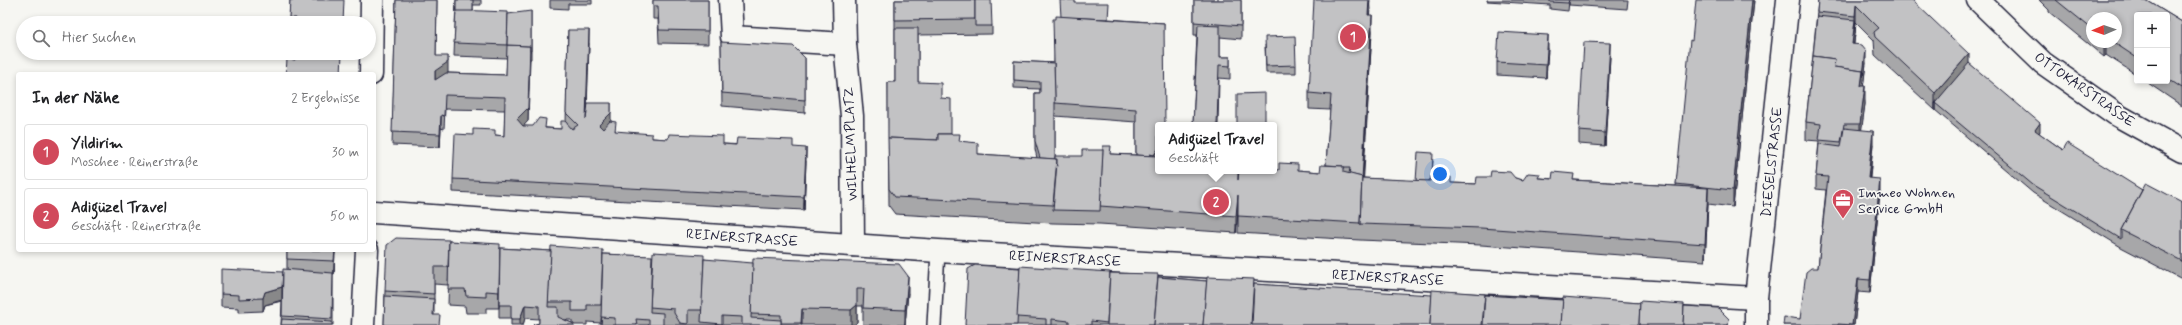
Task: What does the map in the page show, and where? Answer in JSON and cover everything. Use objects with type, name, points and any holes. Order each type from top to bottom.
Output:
[{"type":"street","points":[[372,0],[372,16]]},
{"type":"street","points":[[730,0],[732,37],[845,44]]},
{"type":"street","name":"WILHELMPLATZ","points":[[844,0],[845,44],[852,116],[853,245]]},
{"type":"street","name":"DIESELSTRASSE","points":[[1756,325],[1756,298],[1788,0]]},
{"type":"street","name":"OTTOKARSTRASSE","points":[[1978,0],[2043,63],[2117,115],[2182,151]]},
{"type":"street","points":[[371,60],[371,72]]},
{"type":"street","name":"REINERSTRASSE","points":[[376,212],[938,251],[1756,298]]},
{"type":"street","points":[[363,325],[367,252]]},
{"type":"lane","points":[[934,325],[938,251]]},
{"type":"building","points":[[290,0],[344,0],[343,16],[289,16]]},
{"type":"building","points":[[396,0],[437,0],[436,56],[448,56],[448,62],[435,71],[435,80],[446,73],[506,75],[507,45],[530,46],[528,108],[517,119],[523,126],[533,126],[539,118],[546,119],[545,128],[561,129],[561,121],[565,121],[572,129],[578,125],[566,113],[568,30],[589,30],[586,119],[588,103],[611,103],[611,113],[599,125],[603,129],[610,121],[616,122],[615,131],[652,134],[652,138],[668,139],[669,134],[723,136],[723,144],[736,145],[737,138],[793,140],[793,147],[806,148],[804,197],[453,179],[455,134],[473,135],[473,129],[495,130],[495,135],[504,136],[505,97],[445,95],[444,116],[441,115],[440,134],[392,132]]},
{"type":"building","points":[[456,0],[473,0],[473,11],[456,11]]},
{"type":"building","points":[[653,0],[708,0],[708,31],[659,30],[658,6],[653,6]]},
{"type":"building","points":[[895,0],[975,0],[975,19],[895,20]]},
{"type":"building","points":[[975,0],[991,0],[992,26],[975,26]]},
{"type":"building","points":[[1060,0],[1075,0],[1075,3],[1109,3],[1108,19],[1061,17]]},
{"type":"building","points":[[1194,0],[1241,0],[1241,26],[1194,22]]},
{"type":"building","points":[[1314,0],[1369,0],[1368,15],[1372,15],[1362,179],[1362,177],[1349,174],[1350,168],[1326,165],[1331,95],[1309,93]]},
{"type":"building","points":[[1550,0],[1569,0],[1568,3],[1550,2]]},
{"type":"building","points":[[1696,0],[1752,0],[1733,190],[1676,184],[1690,40],[1692,41]]},
{"type":"building","points":[[1818,0],[1912,0],[1969,54],[1935,93],[1875,37],[1874,32],[1879,28],[1856,5],[1855,16],[1817,12]]},
{"type":"building","points":[[2056,0],[2146,0],[2166,12],[2134,12],[2134,56],[2122,48],[2122,12],[2086,12],[2086,24]]},
{"type":"building","points":[[456,10],[508,12],[507,45],[454,43]]},
{"type":"building","points":[[531,11],[531,51],[530,46],[507,45],[508,14]]},
{"type":"building","points":[[2170,15],[2182,22],[2182,88],[2170,80]]},
{"type":"building","points":[[1056,16],[1164,23],[1165,122],[1155,122],[1154,155],[1136,155],[1136,109],[1055,103],[1053,19],[1056,19]]},
{"type":"building","points":[[1817,16],[1855,20],[1852,44],[1862,45],[1866,50],[1863,75],[1863,71],[1834,67],[1835,59],[1813,56]]},
{"type":"building","points":[[1198,25],[1220,26],[1220,57],[1230,57],[1230,66],[1219,65],[1217,122],[1193,122]]},
{"type":"building","points":[[895,28],[918,28],[918,82],[941,83],[941,98],[951,99],[951,134],[938,134],[938,140],[888,138],[888,82],[895,82]]},
{"type":"building","points":[[1499,32],[1548,35],[1546,65],[1497,62]]},
{"type":"building","points":[[1295,36],[1296,65],[1266,66],[1265,37]]},
{"type":"building","points":[[721,42],[793,46],[805,58],[805,100],[722,93]]},
{"type":"building","points":[[1584,42],[1610,43],[1605,133],[1579,131]]},
{"type":"building","points":[[1813,56],[1835,59],[1834,67],[1863,71],[1861,86],[1865,86],[1860,124],[1844,124],[1841,142],[1819,140],[1821,124],[1806,122]]},
{"type":"building","points":[[287,60],[342,60],[341,72],[286,72]]},
{"type":"building","points":[[1014,61],[1054,63],[1055,159],[1040,158],[1035,141],[1035,93],[1040,93],[1040,82],[1014,80]]},
{"type":"building","points":[[1969,63],[2040,123],[2035,130],[2063,150],[2067,143],[2142,190],[2121,230],[2121,239],[2033,185],[1935,103]]},
{"type":"building","points":[[1265,93],[1265,122],[1237,122],[1237,94]]},
{"type":"building","points":[[1844,128],[1873,131],[1868,178],[1880,179],[1870,280],[1858,279],[1852,325],[1783,325],[1784,317],[1800,319],[1806,272],[1811,268],[1818,268],[1828,177],[1816,176],[1819,144],[1841,147]]},
{"type":"building","points":[[938,134],[960,134],[959,141],[978,143],[978,154],[1057,159],[1053,205],[895,197],[889,189],[888,138],[938,140]]},
{"type":"building","points":[[1103,146],[1111,146],[1110,154],[1155,156],[1155,174],[1238,174],[1238,180],[1239,174],[1277,174],[1277,170],[1279,170],[1279,163],[1298,164],[1298,170],[1320,172],[1321,165],[1343,166],[1343,172],[1362,177],[1360,223],[1238,216],[1238,195],[1236,216],[1100,206]]},
{"type":"building","points":[[1082,150],[1103,150],[1100,211],[1053,210],[1057,163],[1055,156],[1082,156]]},
{"type":"building","points":[[1418,152],[1433,153],[1432,176],[1428,181],[1416,181]]},
{"type":"building","points":[[1491,171],[1510,172],[1515,178],[1523,180],[1528,173],[1540,174],[1538,178],[1552,179],[1553,172],[1574,174],[1573,180],[1708,188],[1705,244],[1481,228],[1360,224],[1362,178],[1430,181],[1431,176],[1451,177],[1451,183],[1476,184],[1477,177],[1490,177]]},
{"type":"building","points":[[2146,183],[2182,202],[2182,261],[2121,230]]},
{"type":"building","points":[[396,238],[449,240],[448,267],[434,267],[434,294],[385,291],[387,245]]},
{"type":"building","points":[[449,241],[500,244],[499,292],[486,291],[486,297],[466,296],[465,289],[448,289]]},
{"type":"building","points":[[551,246],[603,250],[601,305],[587,305],[587,311],[572,311],[572,302],[548,302]]},
{"type":"building","points":[[500,248],[551,251],[548,307],[558,307],[558,317],[574,325],[533,325],[539,323],[539,306],[525,305],[520,319],[511,319],[511,305],[499,305]]},
{"type":"building","points":[[287,252],[335,252],[334,261],[287,259]]},
{"type":"building","points":[[653,252],[704,255],[702,310],[688,310],[688,324],[680,323],[674,313],[674,309],[650,307]]},
{"type":"building","points":[[603,254],[652,256],[650,312],[663,313],[663,325],[649,325],[649,320],[636,319],[637,325],[615,325],[615,318],[601,317]]},
{"type":"building","points":[[753,258],[899,264],[908,276],[905,310],[863,308],[864,289],[857,289],[857,305],[851,310],[802,309],[801,323],[781,323],[781,315],[751,314]]},
{"type":"building","points":[[704,259],[753,263],[751,318],[781,320],[781,325],[742,325],[742,317],[722,316],[722,324],[701,322]]},
{"type":"building","points":[[975,265],[1020,268],[1017,325],[965,325],[968,269]]},
{"type":"building","points":[[1020,266],[1110,272],[1107,323],[1091,321],[1091,325],[1069,325],[1069,321],[1052,319],[1052,325],[1046,325],[1046,319],[1017,317]]},
{"type":"building","points":[[221,269],[283,272],[282,287],[265,292],[263,298],[239,299],[239,295],[221,294]]},
{"type":"building","points":[[283,269],[333,273],[332,319],[282,316]]},
{"type":"building","points":[[1110,273],[1158,274],[1154,325],[1107,325]]},
{"type":"building","points":[[1158,277],[1207,281],[1203,325],[1154,325]]},
{"type":"building","points":[[1207,277],[1254,279],[1251,325],[1203,325]]},
{"type":"building","points":[[1254,284],[1432,295],[1430,325],[1252,325]]},
{"type":"building","points":[[1432,290],[1485,294],[1482,325],[1430,325]]},
{"type":"building","points":[[1485,295],[1563,300],[1561,325],[1483,325]]},
{"type":"building","points":[[385,296],[434,299],[433,315],[440,315],[439,325],[384,325]]},
{"type":"building","points":[[1563,297],[1640,303],[1639,325],[1561,325]]},
{"type":"building","points":[[1640,301],[1684,304],[1683,325],[1639,325]]},
{"type":"building","points":[[1684,306],[1718,308],[1729,319],[1728,325],[1683,325]]},
{"type":"building","points":[[282,319],[332,322],[332,325],[281,325]]},
{"type":"place","name":"Yildirim","points":[[1353,37]]},
{"type":"place","name":"Adigüzel Travel","points":[[1216,202]]},
{"type":"place","name":"Immeo Wohnen Service GmbH","points":[[1843,220]]}]
